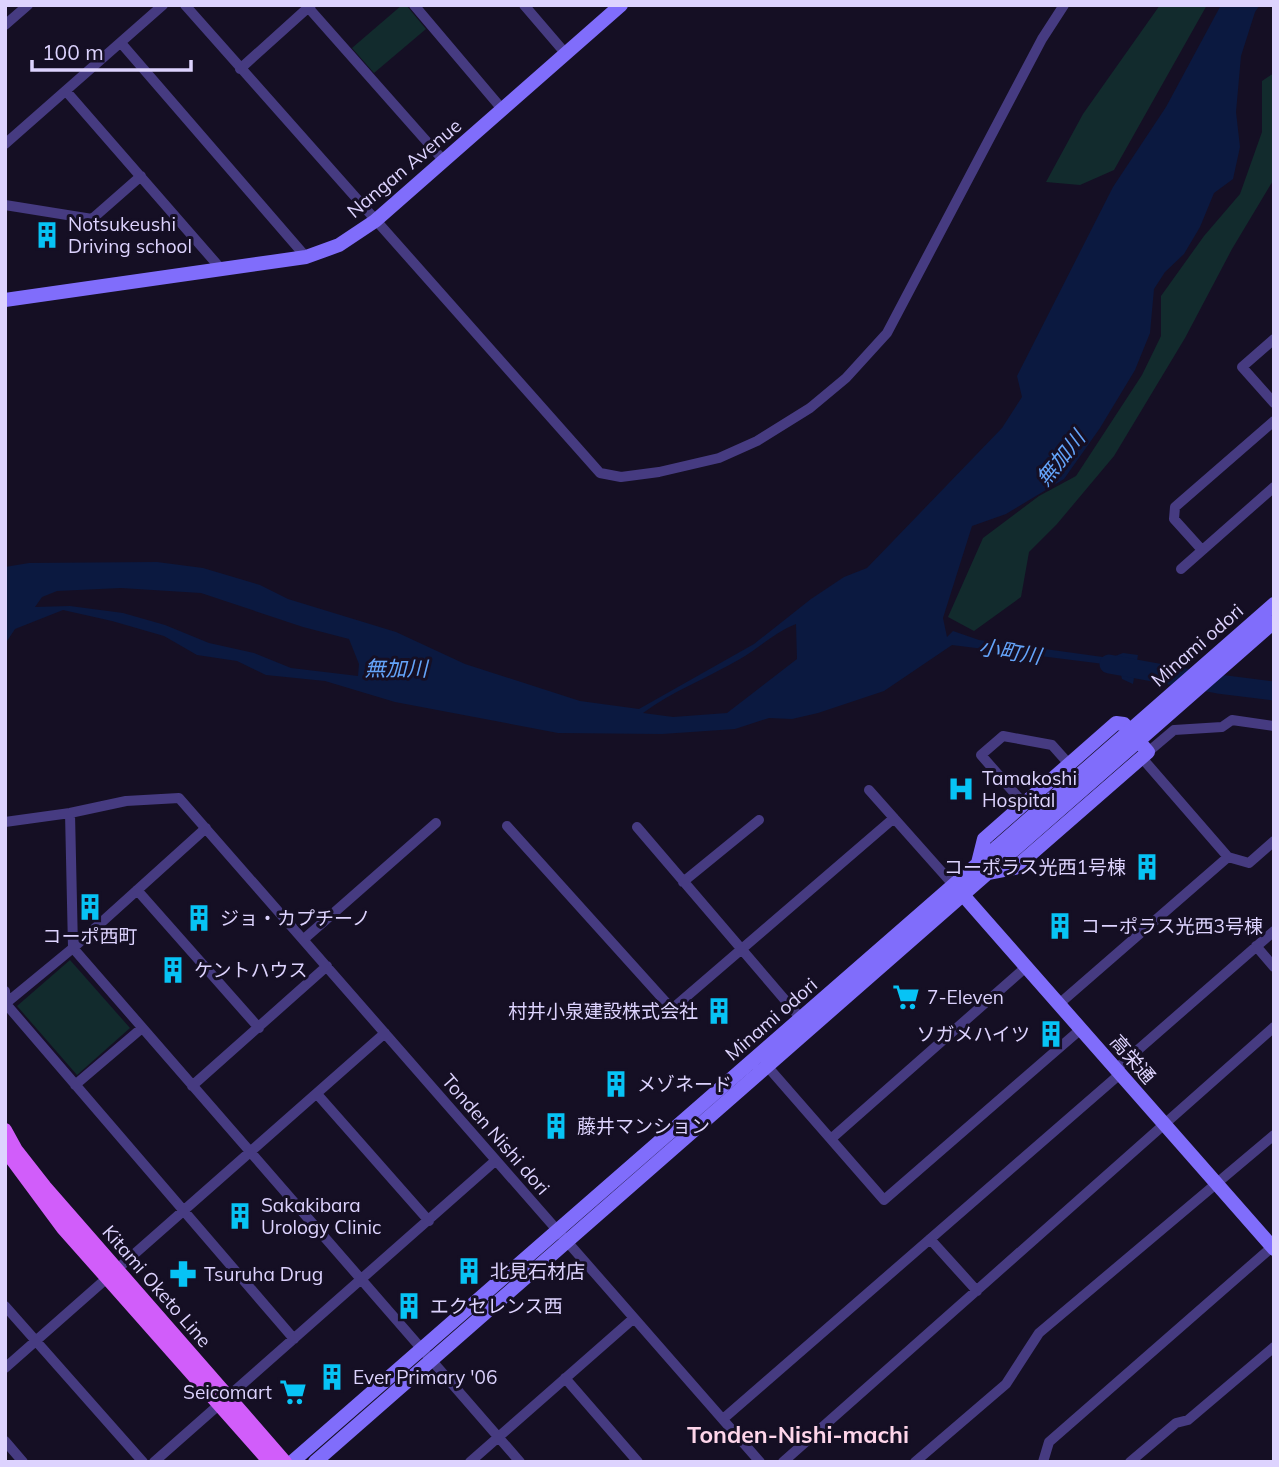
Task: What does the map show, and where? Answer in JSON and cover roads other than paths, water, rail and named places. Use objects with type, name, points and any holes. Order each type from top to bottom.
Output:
[{"type":"main road","name":"Kitami Oketo Line","points":[[5,1130],[16,1150],[111,1274]]},
{"type":"main road","name":"Kitami Oketo Line","points":[[5,1150],[63,1228],[111,1274],[224,1400],[285,1462]]},
{"type":"main road","name":"Kitami Oketo Line","points":[[224,1400],[270,1462]]},
{"type":"street","points":[[5,25],[28,5]]},
{"type":"street","points":[[5,144],[163,5]]},
{"type":"street","points":[[185,5],[600,473],[621,477],[719,458],[757,440],[810,408],[846,378],[887,333],[1042,39],[1063,5]]},
{"type":"street","points":[[414,5],[502,109]]},
{"type":"street","points":[[524,5],[566,54]]},
{"type":"street","name":"Nangan Avenue","points":[[5,300],[306,257],[339,245],[375,220],[621,5]]},
{"type":"street","points":[[240,69],[308,6],[444,161]]},
{"type":"street","points":[[121,43],[306,257]]},
{"type":"street","points":[[66,91],[222,270]]},
{"type":"street","points":[[5,205],[92,219],[141,176]]},
{"type":"street","points":[[1274,339],[1242,367],[1274,402]]},
{"type":"street","points":[[1202,550],[1174,519],[1175,507],[1274,421]]},
{"type":"street","points":[[1181,569],[1274,487]]},
{"type":"street","name":"Minami odori","points":[[1002,852],[1274,604]]},
{"type":"street","name":"Minami odori","points":[[292,1462],[426,1355],[982,869],[1274,622]]},
{"type":"street","points":[[1274,726],[1232,720],[1222,727],[1174,730],[1145,755],[1015,868],[982,869],[984,839],[1116,723],[1124,724],[1145,755],[1227,857],[1249,863],[1274,841]]},
{"type":"street","points":[[1024,804],[981,755],[1003,736],[1052,745],[1069,764]]},
{"type":"street","points":[[869,790],[959,890]]},
{"type":"street","name":"Tonden Nishi dori","points":[[70,813],[126,801],[179,798],[760,1462]]},
{"type":"street","points":[[5,822],[70,813],[73,948],[520,1462]]},
{"type":"street","points":[[507,826],[673,1009],[894,818]]},
{"type":"street","points":[[683,882],[759,820]]},
{"type":"street","points":[[304,939],[436,823]]},
{"type":"street","points":[[637,827],[805,1023]]},
{"type":"street","points":[[6,1004],[73,948],[206,828]]},
{"type":"street","points":[[1059,1004],[1227,857]]},
{"type":"street","points":[[137,890],[258,1028]]},
{"type":"street","name":"高栄通","points":[[959,890],[1273,1248]]},
{"type":"street","points":[[723,1419],[930,1239],[1274,931]]},
{"type":"street","points":[[1256,946],[1274,967]]},
{"type":"street","points":[[192,1086],[327,966]]},
{"type":"street","points":[[832,1139],[1026,967]]},
{"type":"street","points":[[5,991],[6,1004],[294,1339]]},
{"type":"street","name":"Minami odori","points":[[562,1236],[768,1066],[805,1023]]},
{"type":"street","points":[[783,1462],[1274,1027]]},
{"type":"street","points":[[75,1085],[142,1028]]},
{"type":"street","points":[[768,1066],[884,1200],[1081,1029]]},
{"type":"street","points":[[5,1368],[385,1033]]},
{"type":"street","points":[[317,1094],[429,1221]]},
{"type":"street","points":[[915,1462],[1006,1384],[1039,1333],[1274,1135]]},
{"type":"street","points":[[154,1462],[495,1161]]},
{"type":"street","points":[[930,1239],[977,1291]]},
{"type":"street","points":[[1043,1462],[1049,1442],[1273,1248]]},
{"type":"street","points":[[5,1306],[143,1462]]},
{"type":"street","points":[[470,1462],[634,1318]]},
{"type":"street","points":[[1130,1462],[1176,1423],[1188,1420],[1274,1347]]},
{"type":"street","name":"Minami odori","points":[[315,1462],[426,1355]]},
{"type":"street","points":[[565,1378],[638,1462]]},
{"type":"street","points":[[5,1441],[17,1460]]},
{"type":"water","name":"無加川","points":[[1221,5],[1260,5],[1255,12],[1241,56],[1236,112],[1240,147],[1233,179],[1214,193],[1200,227],[1184,254],[1165,272],[1154,289],[1150,333],[1135,370],[1100,428],[1064,479],[1006,514],[972,526],[943,618],[947,637],[953,631],[979,640],[1110,658],[1123,653],[1138,655],[1133,684],[1122,679],[1120,670],[1112,665],[952,645],[884,691],[792,719],[769,718],[735,729],[662,734],[558,733],[395,702],[325,681],[266,675],[237,661],[197,655],[164,636],[63,610],[15,629],[5,644],[5,567],[29,563],[157,562],[203,568],[260,585],[288,599],[396,632],[465,664],[580,701],[639,709],[754,644],[811,599],[844,577],[867,568],[1002,428],[1022,397],[1017,376],[1113,187],[1166,107]],"holes":[[[121,588],[201,593],[303,627],[349,639],[359,664],[358,676],[291,668],[254,653],[209,643],[165,625],[123,613],[70,606],[35,607],[42,597],[57,591]],[[796,624],[797,659],[727,713],[673,717],[643,713]]]},
{"type":"waterway","name":"小町川","points":[[1109,664],[1218,684],[1274,691]]},
{"type":"place","name":"Notsukeushi Driving school","points":[[47,235]]},
{"type":"place","name":"Tamakoshi Hospital","points":[[961,789]]},
{"type":"place","name":"コーポラス光西1号棟","points":[[1147,867]]},
{"type":"place","name":"コーポ西町","points":[[90,907]]},
{"type":"place","name":"ジョ・カプチーノ","points":[[199,918]]},
{"type":"place","name":"コーポラス光西3号棟","points":[[1060,926]]},
{"type":"place","name":"ケントハウス","points":[[173,970]]},
{"type":"place","name":"7-Eleven","points":[[906,997]]},
{"type":"place","name":"村井小泉建設株式会社","points":[[719,1011]]},
{"type":"place","name":"ソガメハイツ","points":[[1051,1034]]},
{"type":"place","name":"メゾネード","points":[[616,1084]]},
{"type":"place","name":"藤井マンション","points":[[556,1126]]},
{"type":"place","name":"Sakakibara Urology Clinic","points":[[240,1216]]},
{"type":"place","name":"北見石材店","points":[[469,1271]]},
{"type":"place","name":"Tsuruha Drug","points":[[183,1274]]},
{"type":"place","name":"エクセレンス西","points":[[409,1306]]},
{"type":"place","name":"Ever Primary '06","points":[[332,1377]]},
{"type":"place","name":"Seicomart","points":[[293,1392]]},
{"type":"district","name":"Tonden-Nishi-machi","points":[[798,1434]]}]
